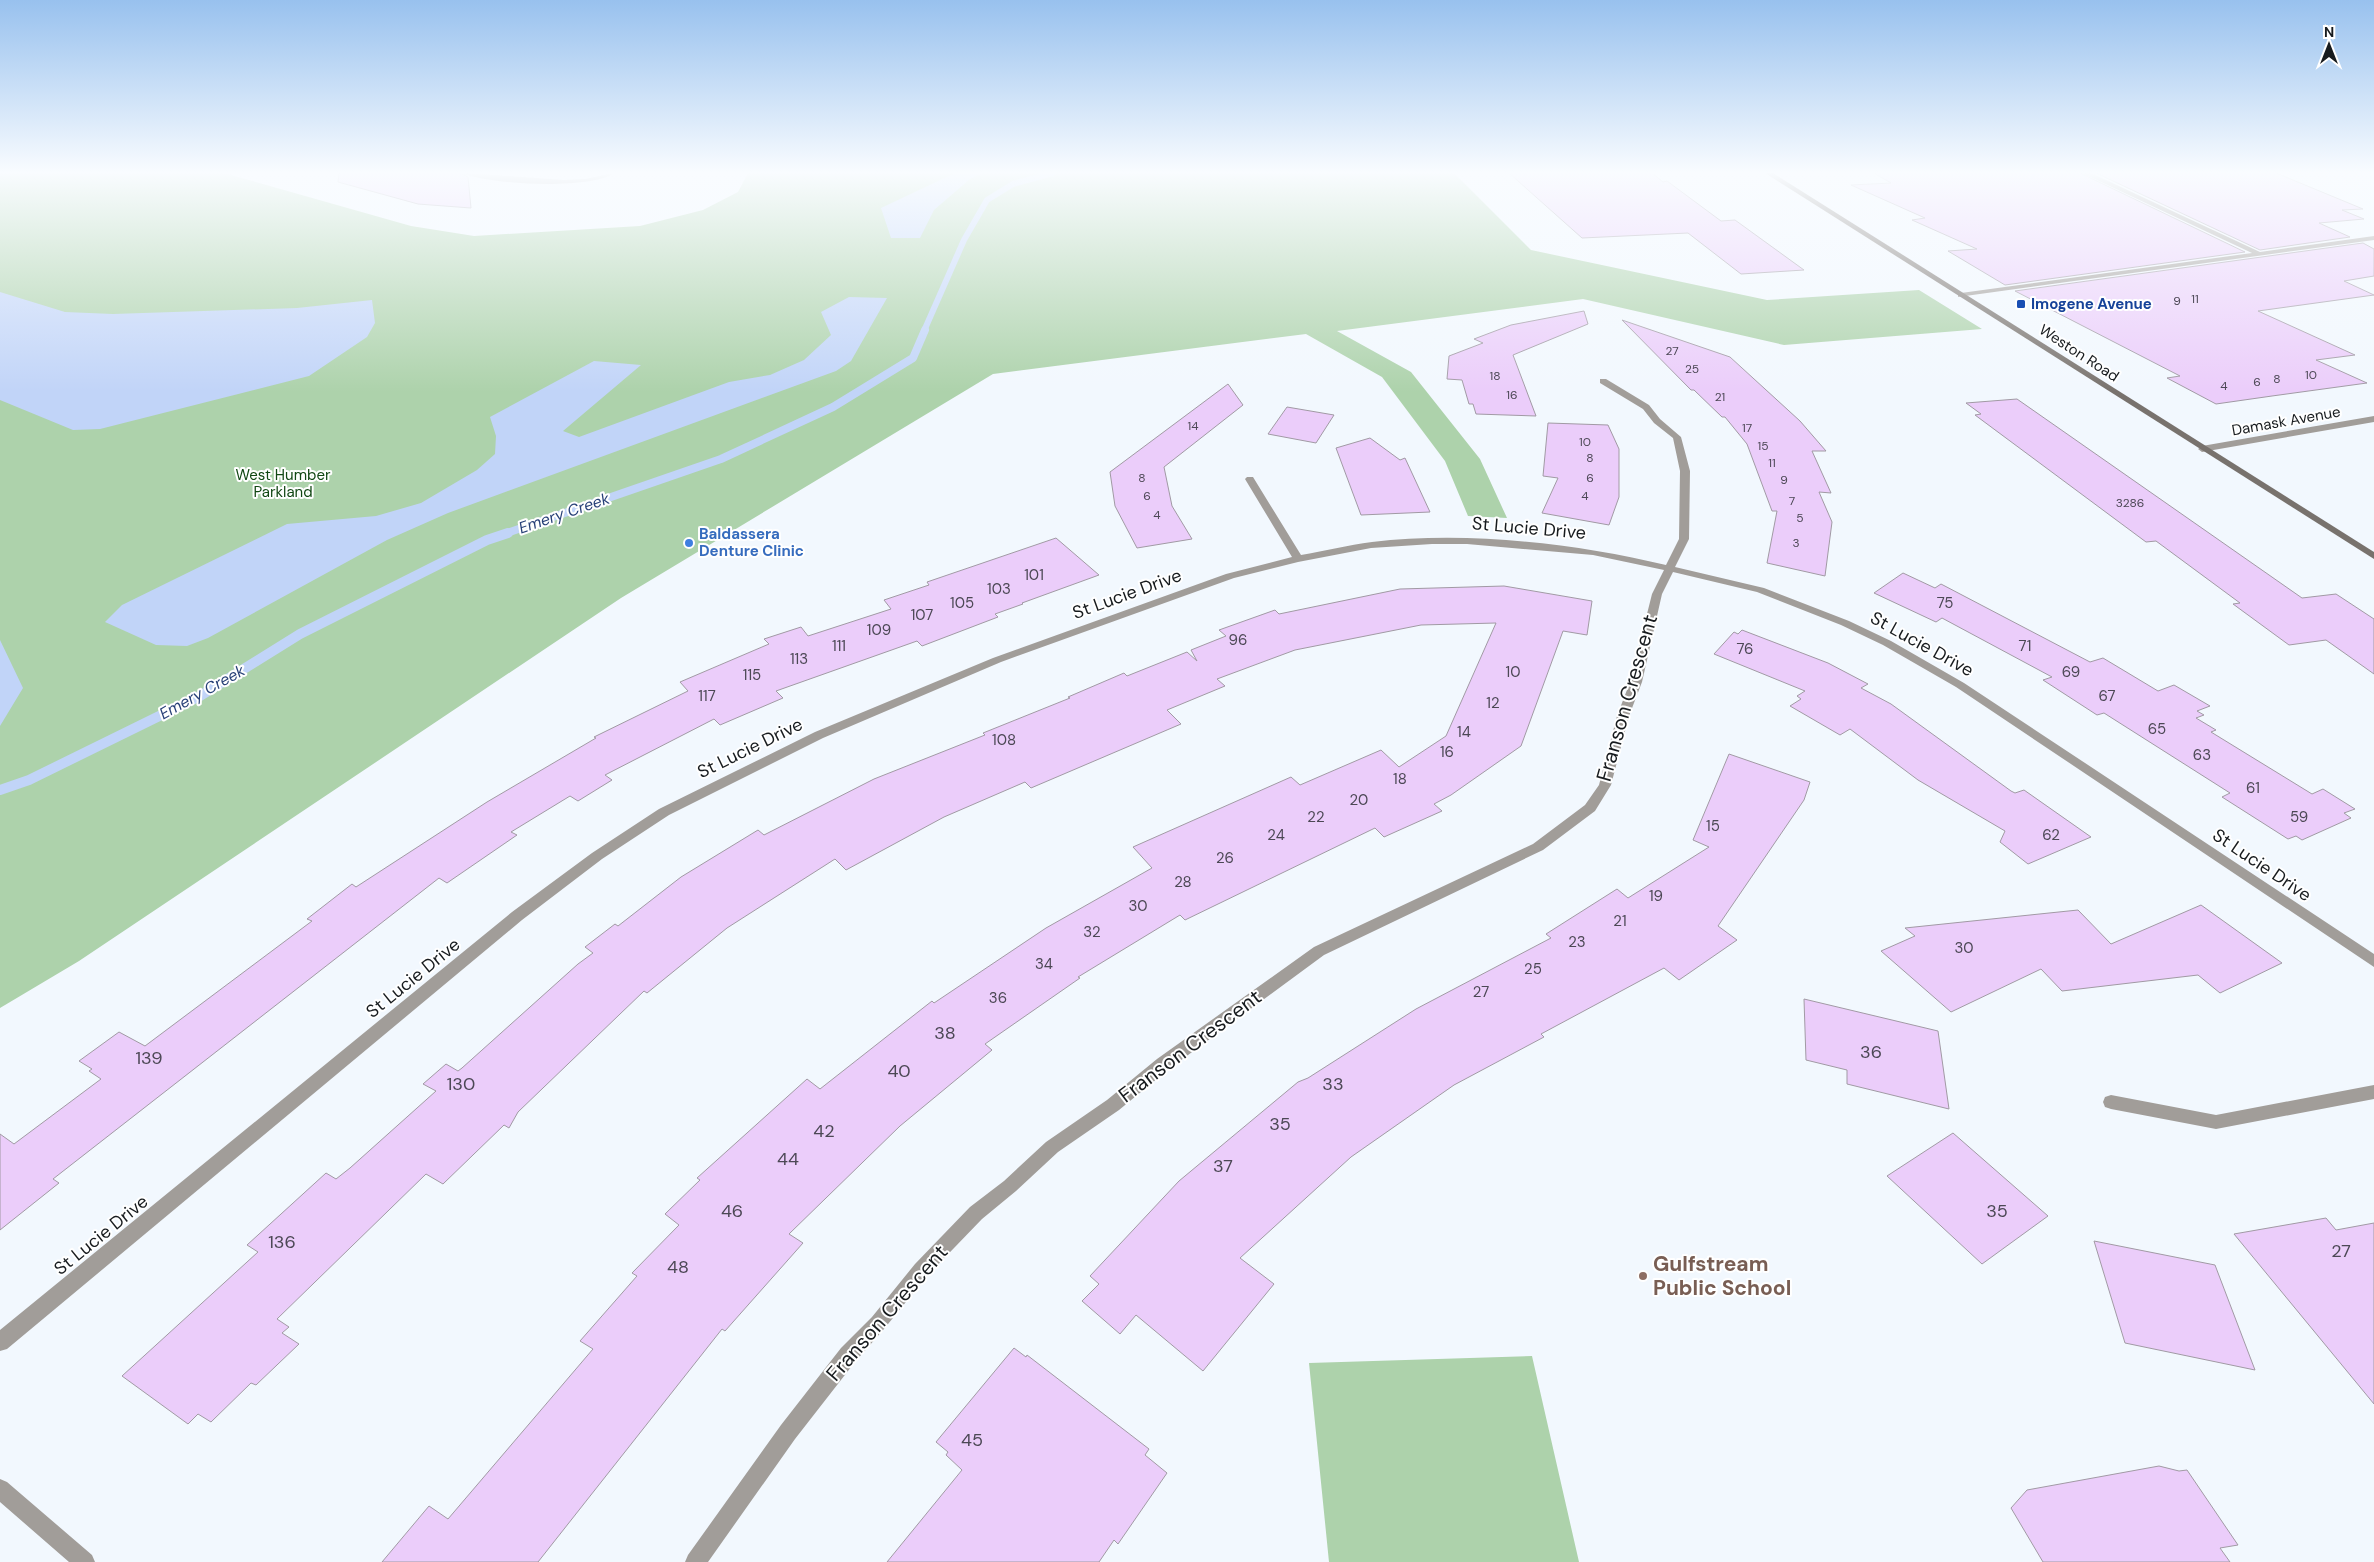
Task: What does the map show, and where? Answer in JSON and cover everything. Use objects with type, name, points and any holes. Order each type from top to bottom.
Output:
[{"type":"main road","name":"Weston Road","points":[[1883,246],[2374,556]]},
{"type":"street","points":[[2241,246],[2258,254]]},
{"type":"street","points":[[1961,295],[2317,246]]},
{"type":"street","name":"Franson Crescent","points":[[695,1562],[788,1432],[848,1355],[878,1323],[921,1270],[976,1213],[1010,1186],[1052,1148],[1113,1105],[1163,1064],[1319,951],[1538,847],[1590,808],[1605,785],[1624,716],[1636,682],[1656,594],[1684,539],[1685,471],[1677,438],[1657,421],[1646,407],[1603,381]]},
{"type":"street","name":"Damask Avenue","points":[[2202,449],[2374,420]]},
{"type":"street","points":[[1250,479],[1298,559]]},
{"type":"street","name":"St Lucie Drive","points":[[0,1342],[517,916],[597,856],[664,812],[819,735],[997,660],[1230,576],[1298,559],[1371,545],[1467,541],[1593,552],[1760,590],[1845,624],[1887,643],[1960,685],[2374,961]]},
{"type":"street","points":[[2111,1102],[2216,1122],[2374,1092]]},
{"type":"street","points":[[0,1489],[85,1562]]},
{"type":"green space","name":"West Humber Parkland","points":[[0,246],[1527,246],[1531,250],[1767,300],[1919,290],[1982,329],[1784,345],[1583,299],[1337,331],[1411,372],[1480,459],[1507,518],[1468,516],[1445,461],[1382,377],[1306,334],[993,374],[621,598],[79,961],[0,1008]]},
{"type":"green space","points":[[1532,1356],[1579,1562],[1329,1562],[1309,1363]]},
{"type":"water","points":[[0,292],[65,312],[113,314],[297,308],[372,300],[375,323],[367,337],[309,376],[100,429],[73,430],[0,400]]},
{"type":"water","points":[[849,297],[887,298],[851,361],[836,371],[448,513],[387,540],[208,638],[187,646],[156,645],[105,622],[122,605],[287,524],[376,516],[421,503],[477,470],[495,454],[496,436],[490,417],[594,361],[641,365],[563,431],[579,437],[729,382],[770,375],[804,360],[831,335],[821,312]]},
{"type":"water","points":[[0,640],[23,688],[0,726]]},
{"type":"building","points":[[1705,246],[1771,246],[1804,270],[1741,274]]},
{"type":"building","points":[[1970,246],[2232,246],[2245,252],[2005,285],[1948,251],[1977,249]]},
{"type":"building","points":[[2251,246],[2288,246],[2260,250]]},
{"type":"building","points":[[2342,246],[2368,246],[2374,249],[2374,276],[2344,281],[2374,295],[2258,311],[2355,355],[2316,360],[2367,383],[2216,404],[2167,378],[2180,376],[2015,291]]},
{"type":"building","points":[[1584,311],[1588,324],[1513,355],[1536,416],[1476,414],[1473,404],[1469,404],[1462,380],[1447,379],[1449,356],[1483,343],[1474,339],[1511,325]]},
{"type":"building","points":[[1622,320],[1730,357],[1800,421],[1826,451],[1812,451],[1831,493],[1819,492],[1832,522],[1825,576],[1767,563],[1777,511],[1772,511],[1747,444],[1725,417],[1722,417],[1694,390],[1691,390]]},
{"type":"building","points":[[1228,384],[1243,405],[1164,467],[1172,506],[1192,539],[1137,548],[1115,506],[1110,472]]},
{"type":"building","points":[[2017,399],[2302,598],[2336,594],[2374,619],[2374,674],[2326,640],[2289,645],[2233,604],[2240,603],[2156,541],[2146,542],[1975,415],[1981,414],[1966,403]]},
{"type":"building","points":[[1287,407],[1334,415],[1316,443],[1268,434]]},
{"type":"building","points":[[1548,423],[1608,425],[1619,449],[1619,497],[1609,525],[1542,513],[1558,478],[1543,476]]},
{"type":"building","points":[[1370,438],[1400,460],[1405,458],[1430,512],[1361,515],[1336,448]]},
{"type":"building","points":[[1056,538],[1099,575],[1022,603],[995,614],[998,617],[922,646],[917,641],[776,691],[783,698],[720,725],[714,719],[605,775],[612,780],[578,801],[570,796],[511,832],[517,835],[447,883],[439,878],[53,1179],[59,1183],[0,1230],[0,1134],[14,1144],[101,1079],[89,1071],[92,1069],[79,1061],[119,1032],[145,1046],[312,921],[307,919],[352,884],[356,887],[487,802],[596,738],[594,737],[688,691],[680,682],[769,644],[764,639],[801,627],[808,636],[891,609],[884,600],[929,585],[927,582]]},
{"type":"building","points":[[1903,573],[1935,588],[1941,584],[2090,662],[2103,658],[2158,691],[2174,685],[2210,706],[2197,711],[2204,715],[2196,718],[2216,730],[2211,732],[2312,794],[2323,789],[2355,809],[2344,813],[2351,818],[2302,840],[2296,836],[2288,839],[2222,797],[2230,793],[2104,713],[2097,715],[2043,680],[2052,677],[1942,618],[1936,622],[1874,593]]},
{"type":"building","points":[[1504,586],[1592,601],[1587,635],[1563,631],[1521,746],[1451,795],[1434,804],[1442,811],[1384,837],[1375,828],[1185,920],[1180,915],[1078,977],[1080,978],[985,1044],[992,1050],[900,1126],[789,1234],[803,1243],[725,1331],[722,1329],[538,1562],[382,1562],[429,1506],[448,1519],[593,1349],[580,1341],[637,1276],[632,1273],[679,1225],[665,1214],[700,1180],[697,1178],[807,1079],[820,1089],[932,1001],[934,1003],[1046,928],[1152,868],[1133,847],[1291,777],[1300,785],[1381,750],[1399,767],[1446,736],[1496,623],[1421,625],[1295,650],[1217,679],[1225,686],[1167,710],[1181,724],[1031,788],[1025,782],[944,817],[846,870],[835,859],[727,928],[647,993],[644,991],[518,1112],[509,1128],[504,1125],[443,1184],[426,1174],[277,1319],[289,1327],[282,1333],[299,1344],[256,1385],[251,1383],[211,1422],[198,1414],[188,1424],[122,1376],[258,1252],[247,1245],[326,1173],[336,1179],[436,1091],[423,1084],[446,1064],[458,1071],[462,1068],[578,964],[593,953],[585,947],[615,924],[618,926],[681,877],[758,830],[764,835],[874,779],[985,735],[983,733],[1070,698],[1068,697],[1124,673],[1127,676],[1187,652],[1197,661],[1191,650],[1226,636],[1219,630],[1275,610],[1279,614],[1400,589]]},
{"type":"building","points":[[1742,630],[1828,663],[1868,684],[1861,688],[1891,704],[2011,791],[2015,793],[2024,790],[2091,837],[2028,864],[2000,842],[2005,831],[1918,780],[1850,729],[1840,735],[1790,706],[1801,699],[1797,696],[1805,691],[1714,654],[1734,632],[1738,634]]},
{"type":"building","points":[[1729,754],[1810,782],[1804,800],[1718,926],[1737,940],[1679,980],[1664,968],[1541,1034],[1544,1037],[1454,1085],[1351,1157],[1240,1258],[1274,1284],[1203,1371],[1136,1315],[1120,1334],[1082,1301],[1099,1284],[1090,1276],[1179,1181],[1298,1082],[1308,1078],[1416,1009],[1551,938],[1546,934],[1617,889],[1628,898],[1709,847],[1693,840]]},
{"type":"building","points":[[2201,905],[2282,963],[2220,993],[2198,975],[2062,991],[2041,969],[1951,1012],[1881,951],[1915,936],[1905,928],[2078,910],[2111,944]]},
{"type":"building","points":[[1804,999],[1938,1031],[1949,1109],[1847,1084],[1847,1070],[1806,1060]]},
{"type":"building","points":[[1953,1133],[2048,1216],[1982,1264],[1887,1176]]},
{"type":"building","points":[[2326,1218],[2336,1230],[2374,1223],[2374,1404],[2234,1234]]},
{"type":"building","points":[[2094,1241],[2215,1265],[2255,1370],[2125,1343]]},
{"type":"building","points":[[1014,1348],[1026,1357],[1027,1355],[1149,1449],[1145,1455],[1167,1473],[1118,1544],[1114,1540],[1099,1562],[887,1562],[962,1470],[946,1455],[948,1452],[936,1442]]},
{"type":"building","points":[[2159,1466],[2179,1471],[2187,1470],[2238,1545],[2220,1548],[2230,1562],[2043,1562],[2011,1508],[2027,1490]]},
{"type":"waterway","name":"Emery Creek","points":[[924,331],[961,246]]},
{"type":"waterway","name":"Emery Creek","points":[[504,534],[721,459],[833,407],[913,358],[925,330]]},
{"type":"waterway","name":"Emery Creek","points":[[0,790],[29,780],[200,696],[300,634],[487,540],[508,533]]},
{"type":"place","name":"Imogene Avenue","points":[[2021,304]]},
{"type":"place","name":"Baldassera Denture Clinic","points":[[689,543]]},
{"type":"place","name":"Gulfstream Public School","points":[[1643,1276]]}]
